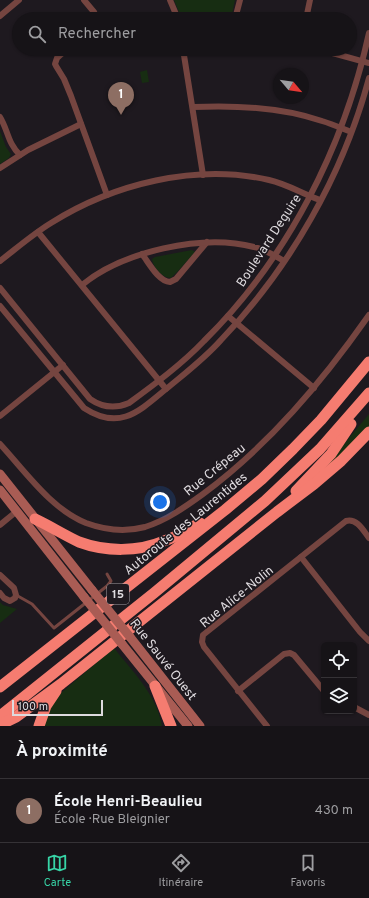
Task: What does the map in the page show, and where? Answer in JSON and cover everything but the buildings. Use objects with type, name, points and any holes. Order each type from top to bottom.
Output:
[{"type":"highway","name":"Autoroute des Laurentides","points":[[0,687],[225,510],[266,475],[333,407],[369,362]]},
{"type":"highway","name":"15","points":[[0,716],[154,593],[265,501],[320,449],[369,394]]},
{"type":"highway","points":[[277,512],[331,454],[369,397]]},
{"type":"highway","points":[[0,725],[16,717],[61,684],[314,484],[335,467],[369,432]]},
{"type":"highway","points":[[35,519],[85,544],[122,549],[145,547],[165,541],[225,510]]},
{"type":"highway","points":[[39,726],[46,706],[61,684]]},
{"type":"highway","points":[[155,686],[170,726]]},
{"type":"main road","name":"Rue Sauvé Ouest","points":[[0,474],[200,726]]},
{"type":"main road","name":"Rue Sauvé Ouest","points":[[0,490],[188,726]]},
{"type":"street","points":[[0,16],[20,0]]},
{"type":"street","points":[[84,0],[94,12]]},
{"type":"street","points":[[170,0],[175,12]]},
{"type":"street","points":[[237,12],[240,0]]},
{"type":"street","points":[[307,12],[310,0]]},
{"type":"street","name":"Boulevard Deguire","points":[[63,365],[90,399],[101,406],[114,407],[129,402],[158,380],[203,342],[228,316],[274,255],[309,196],[327,160],[366,62],[369,33]]},
{"type":"street","points":[[59,56],[55,64],[68,87],[107,194]]},
{"type":"street","points":[[184,56],[203,175]]},
{"type":"street","points":[[344,56],[366,62]]},
{"type":"street","name":"Boulevard Deguire","points":[[53,372],[84,408],[93,414],[104,418],[123,418],[137,411],[204,357],[258,298],[300,237],[334,172],[351,132],[369,78]]},
{"type":"street","points":[[193,107],[221,106],[272,110],[311,117],[351,132]]},
{"type":"street","points":[[0,117],[10,144],[20,155]]},
{"type":"street","points":[[0,168],[36,145],[81,124]]},
{"type":"street","points":[[0,261],[38,232],[78,208],[107,194],[152,181],[183,176],[234,175],[260,178],[281,184],[320,200]]},
{"type":"street","points":[[38,232],[166,389]]},
{"type":"street","points":[[82,285],[110,268],[142,254],[161,249],[207,242],[254,247],[274,255],[284,261]]},
{"type":"street","points":[[142,254],[159,276],[170,282],[176,279],[207,242]]},
{"type":"street","points":[[0,288],[63,365],[0,416]]},
{"type":"street","points":[[0,306],[53,372]]},
{"type":"street","name":"Rue Crépeau","points":[[0,444],[62,510],[75,518],[96,526],[122,530],[145,527],[167,518],[189,504],[232,471],[274,431],[314,388],[369,315]]},
{"type":"street","points":[[228,316],[314,388]]},
{"type":"street","points":[[0,524],[17,511]]},
{"type":"street","name":"Rue Alice-Nolin","points":[[267,726],[203,646],[203,637],[206,632],[348,521],[357,522],[369,538]]},
{"type":"street","points":[[301,557],[360,632],[369,641]]},
{"type":"street","points":[[0,574],[14,588],[16,595],[15,598],[10,601],[4,598],[0,593]]},
{"type":"street","points":[[238,691],[284,654],[288,653],[294,655],[321,687]]},
{"type":"street","points":[[357,709],[369,715]]},
{"type":"lane","points":[[16,595],[32,604],[52,628],[55,628],[108,586],[111,580],[107,574]]},
{"type":"green space","points":[[174,0],[235,0],[232,12],[179,12]]},
{"type":"green space","points":[[147,70],[149,82],[142,83],[140,72]]},
{"type":"green space","points":[[0,131],[6,147],[11,154],[9,158],[0,164]]},
{"type":"green space","points":[[192,250],[195,252],[171,278],[164,276],[156,269],[152,259],[155,257]]},
{"type":"green space","points":[[369,414],[369,428],[345,454],[325,467]]},
{"type":"green space","points":[[0,602],[3,605],[17,609],[0,623]]},
{"type":"green space","points":[[114,648],[143,684],[155,704],[162,726],[43,726],[50,706],[61,693]]},
{"type":"place","name":"École Henri-Beaulieu","points":[[121,115]]}]
